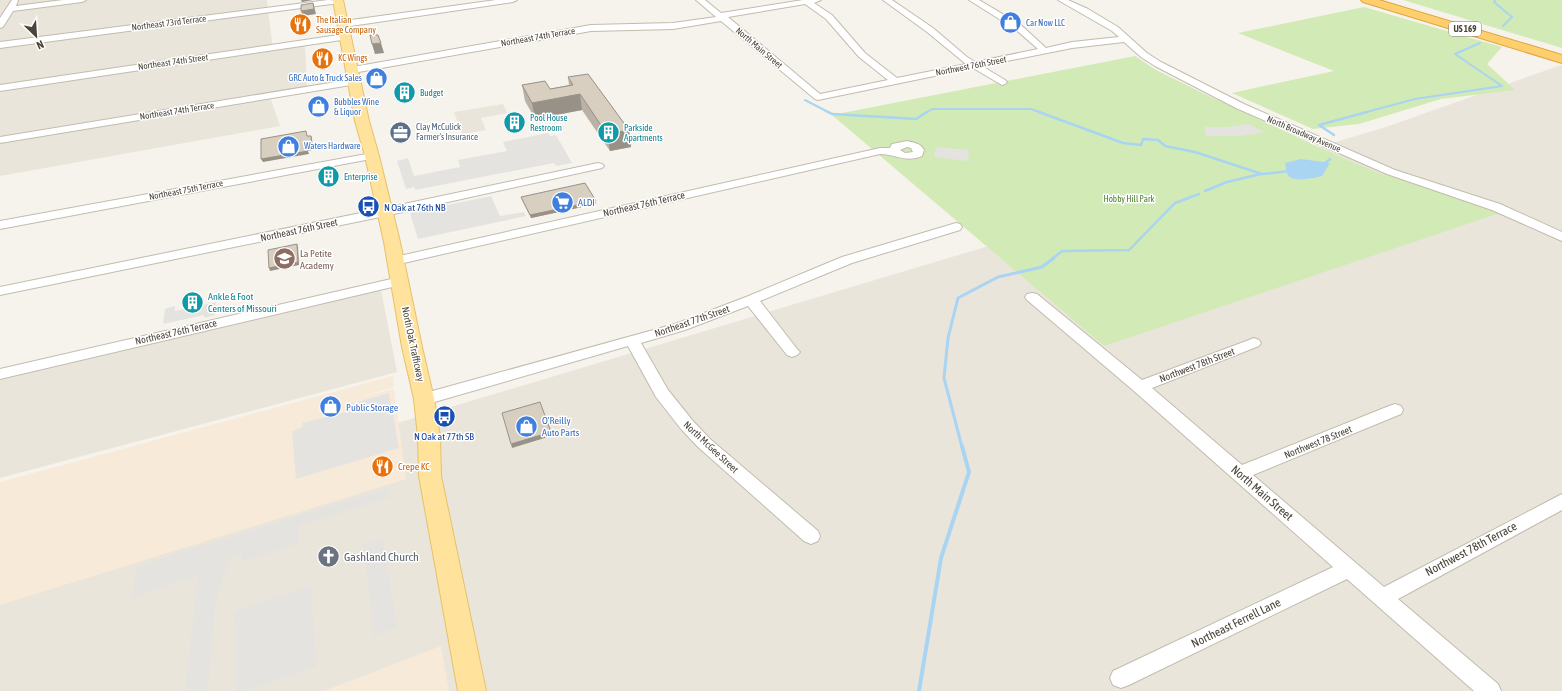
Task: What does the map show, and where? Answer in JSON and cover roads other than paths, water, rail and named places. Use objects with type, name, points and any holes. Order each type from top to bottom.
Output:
[{"type":"highway","name":"US 169","points":[[1367,0],[1562,59]]},
{"type":"highway","name":"US 169","points":[[1386,0],[1562,53]]},
{"type":"main road","name":"North Oak Trafficway","points":[[338,1],[353,70],[354,82],[385,212],[424,399],[429,437],[430,476],[472,691]]},
{"type":"street","points":[[0,25],[15,0]]},
{"type":"street","points":[[10,9],[82,0]]},
{"type":"street","name":"Northeast 74th Street","points":[[0,88],[344,31],[513,0]]},
{"type":"street","name":"North Main Street","points":[[700,0],[714,13],[722,17],[818,96]]},
{"type":"street","name":"Northeast 74th Terrace","points":[[353,70],[591,28],[673,26],[819,0]]},
{"type":"street","points":[[887,0],[930,30],[964,59],[1002,82]]},
{"type":"street","points":[[973,0],[1018,27],[1045,51]]},
{"type":"street","name":"North Broadway Avenue","points":[[1062,0],[1115,30],[1144,55],[1164,68],[1235,104],[1391,172],[1496,207],[1562,237]]},
{"type":"street","name":"Northeast 73rd Terrace","points":[[0,45],[338,1]]},
{"type":"street","points":[[807,2],[828,17],[862,55],[895,81]]},
{"type":"street","name":"Northwest 76th Street","points":[[818,96],[1085,43],[1125,39]]},
{"type":"street","name":"Northeast 74th Terrace","points":[[0,140],[354,82]]},
{"type":"street","name":"Northeast 76th Terrace","points":[[0,374],[397,271],[866,154],[880,151],[894,151]]},
{"type":"street","name":"Northeast 75th Terrace","points":[[0,225],[372,156]]},
{"type":"street","name":"Northeast 76th Street","points":[[0,291],[385,212],[598,166]]},
{"type":"street","name":"Northeast 77th Street","points":[[424,399],[680,327],[751,300],[847,260],[956,227]]},
{"type":"street","name":"North Main Street","points":[[1032,297],[1240,473],[1490,691]]},
{"type":"street","points":[[751,300],[792,352]]},
{"type":"street","name":"North McGee Street","points":[[632,340],[662,393],[687,425],[704,442],[811,536]]},
{"type":"street","name":"Northwest 78th Street","points":[[1140,387],[1254,343]]},
{"type":"street","name":"Northwest 78 Street","points":[[1240,473],[1395,410]]},
{"type":"street","name":"Northwest 78th Terrace","points":[[1383,597],[1561,501]]},
{"type":"street","name":"Northeast Ferrell Lane","points":[[1121,678],[1350,568]]},
{"type":"water","points":[[1301,159],[1330,163],[1322,176],[1294,179],[1287,174],[1285,163]]},
{"type":"waterway","points":[[1495,0],[1494,2],[1512,17],[1503,26]]},
{"type":"waterway","points":[[1363,113],[1415,99],[1502,86],[1455,54],[1480,43]]},
{"type":"waterway","points":[[805,100],[830,113]]},
{"type":"waterway","points":[[926,113],[932,109],[1031,109],[1042,113]]},
{"type":"waterway","points":[[830,113],[916,119],[927,112]]},
{"type":"waterway","points":[[1039,112],[1123,143],[1141,145],[1143,139],[1158,140],[1165,146],[1195,152],[1262,174],[1290,171]]},
{"type":"waterway","points":[[1334,135],[1319,125],[1367,112]]},
{"type":"waterway","points":[[1324,164],[1330,159]]},
{"type":"waterway","points":[[1205,191],[1227,182],[1261,174]]},
{"type":"waterway","points":[[1052,259],[1062,251],[1129,250],[1175,203],[1199,194]]},
{"type":"waterway","points":[[962,447],[944,378],[948,338],[958,298],[998,277],[1042,267],[1054,258]]},
{"type":"waterway","points":[[919,691],[941,558],[969,472],[962,446]]},
{"type":"place","name":"Car Now LLC","points":[[1011,23]]},
{"type":"place","name":"The Italian Sausage Company","points":[[300,25]]},
{"type":"place","name":"KC Wings","points":[[322,58]]},
{"type":"place","name":"GRC Auto & Truck Sales","points":[[377,78]]},
{"type":"place","name":"Budget","points":[[404,93]]},
{"type":"place","name":"Bubbles Wine & Liquor","points":[[319,107]]},
{"type":"place","name":"Pool House Restroom","points":[[515,123]]},
{"type":"place","name":"Clay McCulick Farmer's Insurance","points":[[400,132]]},
{"type":"place","name":"Parkside Apartments","points":[[609,133]]},
{"type":"place","name":"Waters Hardware","points":[[288,146]]},
{"type":"place","name":"Enterprise","points":[[329,177]]},
{"type":"place","name":"ALDI","points":[[562,202]]},
{"type":"place","name":"N Oak at 76th NB","points":[[369,207]]},
{"type":"place","name":"La Petite Academy","points":[[284,259]]},
{"type":"place","name":"Ankle & Foot Centers of Missouri","points":[[193,302]]},
{"type":"place","name":"Public Storage","points":[[331,407]]},
{"type":"place","name":"N Oak at 77th SB","points":[[444,416]]},
{"type":"place","name":"O'Reilly Auto Parts","points":[[527,426]]},
{"type":"place","name":"Crepe KC","points":[[383,466]]},
{"type":"place","name":"Gashland Church","points":[[328,557]]},
{"type":"park label","name":"Hobby Hill Park","points":[[1129,199]]}]
